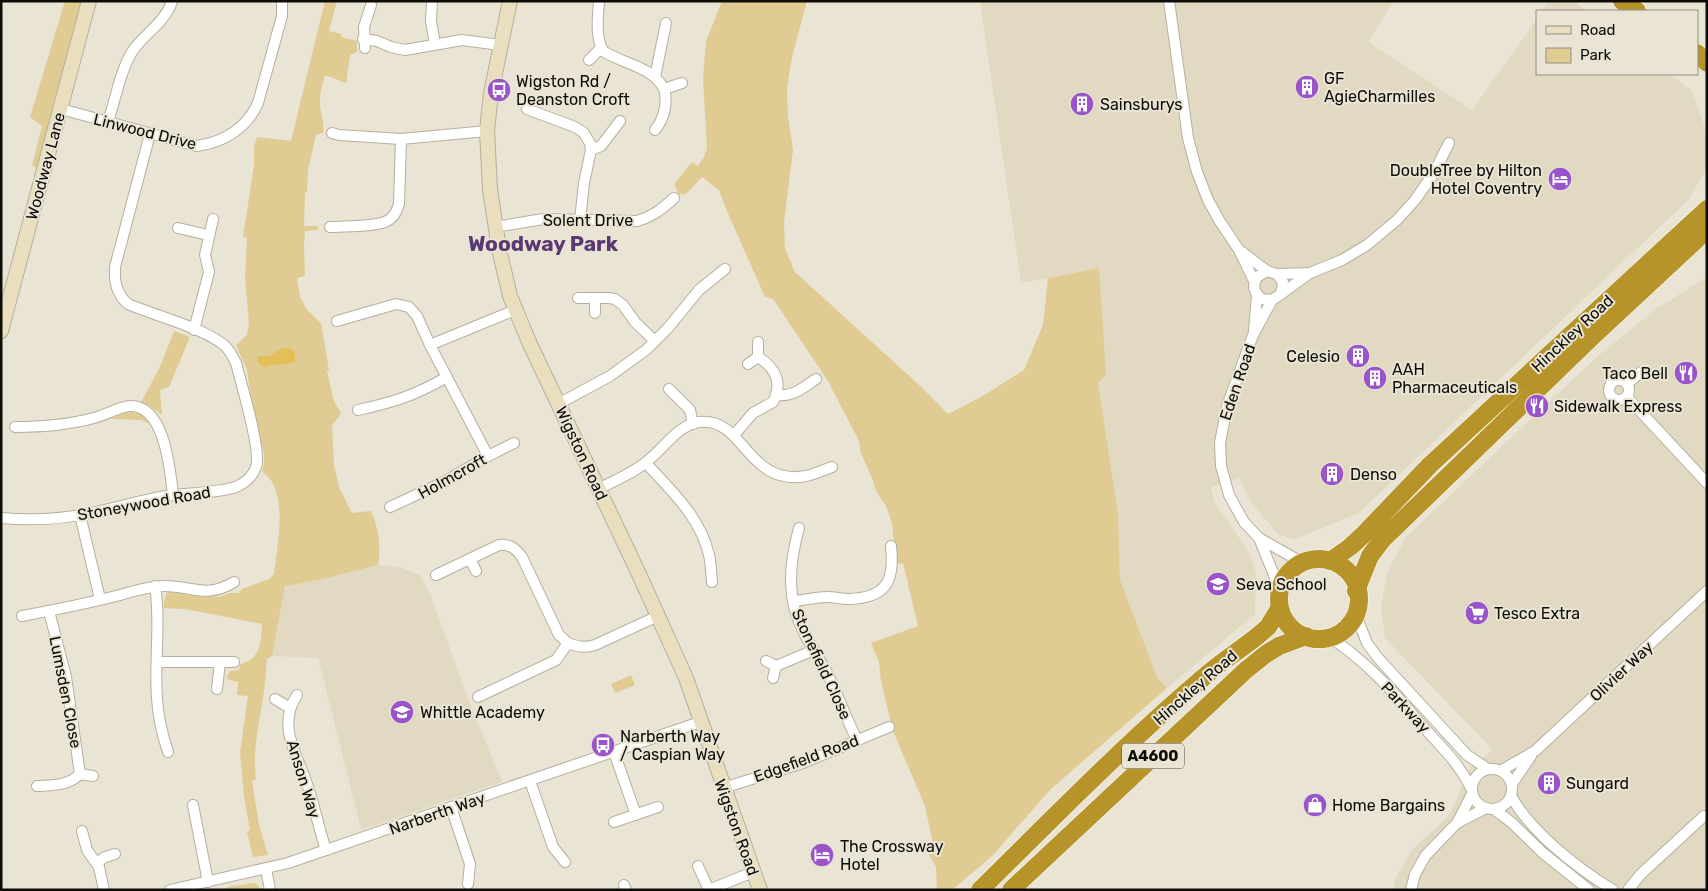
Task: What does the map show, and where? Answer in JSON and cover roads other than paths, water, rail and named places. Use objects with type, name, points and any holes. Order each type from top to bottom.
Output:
[{"type":"highway","points":[[1622,1],[1636,10]]},
{"type":"highway","name":"Hinckley Road","points":[[1330,560],[1350,547],[1362,536],[1430,465],[1707,209]]},
{"type":"highway","name":"Hinckley Road","points":[[1356,591],[1370,556],[1382,540],[1594,335],[1707,230]]},
{"type":"highway","points":[[1316,559],[1330,560],[1347,570],[1354,582],[1358,605],[1356,615],[1347,628],[1341,632],[1318,639],[1298,633],[1286,623],[1279,609],[1280,590],[1291,571],[1303,562],[1316,559]]},
{"type":"highway","name":"Hinckley Road","points":[[980,890],[1108,766],[1210,671],[1262,633],[1279,609]]},
{"type":"highway","name":"Hinckley Road","points":[[1011,890],[1246,670],[1275,648],[1306,636]]},
{"type":"street","name":"Woodway Lane","points":[[1,331],[89,1]]},
{"type":"street","points":[[108,122],[125,68],[133,50],[168,11],[172,1]]},
{"type":"street","name":"Linwood Drive","points":[[61,109],[188,145],[205,145],[235,132],[253,115],[263,87],[282,16],[282,1]]},
{"type":"street","points":[[432,1],[431,21],[435,44]]},
{"type":"street","name":"Wigston Road","points":[[510,1],[500,45],[488,132],[490,189],[495,227],[505,276],[515,310],[686,678],[760,890]]},
{"type":"street","points":[[599,1],[598,36],[601,48],[610,56],[646,71],[655,77],[664,89],[666,98],[665,109],[655,130]]},
{"type":"street","points":[[1169,1],[1188,138],[1197,172],[1208,200],[1239,250],[1254,281],[1254,290],[1262,299],[1276,297],[1310,273],[1340,262],[1367,245],[1397,220],[1415,200],[1434,173],[1449,143]]},
{"type":"street","points":[[371,5],[364,28],[364,44],[377,41],[405,50],[462,40],[500,45]]},
{"type":"street","points":[[655,77],[666,23]]},
{"type":"street","points":[[589,60],[601,48]]},
{"type":"street","points":[[664,89],[682,83]]},
{"type":"street","points":[[527,109],[575,127],[587,137],[591,150],[584,183],[580,220]]},
{"type":"street","points":[[591,150],[600,146],[620,121]]},
{"type":"street","points":[[332,133],[401,140],[488,132]]},
{"type":"street","name":"Stoneywood Road","points":[[1,518],[34,520],[80,515],[173,495],[226,489],[240,485],[253,474],[258,459],[234,359],[226,346],[216,339],[128,304],[122,298],[117,288],[115,279],[117,257],[150,134]]},
{"type":"street","points":[[330,227],[376,223],[386,221],[392,217],[399,204],[401,140]]},
{"type":"street","name":"Solent Drive","points":[[495,227],[543,220],[637,221],[660,211],[674,198]]},
{"type":"street","points":[[194,330],[209,272],[205,255],[213,218]]},
{"type":"street","points":[[178,228],[208,235]]},
{"type":"street","points":[[1239,250],[1272,272],[1283,282],[1253,335]]},
{"type":"street","points":[[558,404],[610,376],[646,350],[699,290],[725,269]]},
{"type":"street","points":[[1254,281],[1260,273],[1310,273]]},
{"type":"street","points":[[1253,335],[1257,295]]},
{"type":"street","points":[[578,298],[609,298],[620,302],[635,322],[654,341]]},
{"type":"street","points":[[595,298],[595,312]]},
{"type":"street","points":[[338,321],[396,304],[403,304],[414,311],[488,456]]},
{"type":"street","points":[[430,345],[515,310]]},
{"type":"street","name":"Eden Road","points":[[1253,335],[1227,406],[1220,443],[1221,466],[1229,495],[1244,522],[1258,538],[1280,590]]},
{"type":"street","points":[[758,342],[758,357]]},
{"type":"street","points":[[748,364],[758,357]]},
{"type":"street","points":[[734,435],[753,413],[770,405],[776,396],[778,388],[777,378],[773,369],[758,357]]},
{"type":"street","points":[[1627,384],[1641,372]]},
{"type":"street","points":[[356,411],[398,401],[417,394],[447,377]]},
{"type":"street","points":[[776,396],[794,394],[816,379]]},
{"type":"street","points":[[1621,381],[1627,384],[1629,389],[1627,397],[1623,400],[1617,400],[1611,396],[1610,390],[1615,382],[1621,381]]},
{"type":"street","points":[[669,389],[690,410],[693,424]]},
{"type":"street","points":[[1627,397],[1707,483]]},
{"type":"street","points":[[15,427],[70,423],[96,417],[124,407],[133,406],[140,408],[151,415],[159,428],[173,495]]},
{"type":"street","points":[[598,489],[646,462],[659,452],[682,428],[708,422],[722,426],[734,435],[754,460],[771,472],[796,477],[815,474],[832,467]]},
{"type":"street","name":"Holmcroft","points":[[387,508],[444,482],[514,443]]},
{"type":"street","points":[[646,462],[657,476],[680,498],[692,516],[709,555],[712,582]]},
{"type":"street","points":[[80,515],[100,599]]},
{"type":"street","name":"Stonefield Close","points":[[799,528],[792,552],[790,576],[797,617],[834,688],[857,740]]},
{"type":"street","name":"Eden Road","points":[[1258,538],[1303,562]]},
{"type":"street","points":[[436,575],[499,545],[506,544],[514,547],[522,557],[559,635],[568,643],[577,647],[587,648],[596,646],[658,616]]},
{"type":"street","points":[[793,601],[826,597],[857,598],[876,593],[884,588],[890,579],[892,563],[891,546]]},
{"type":"street","points":[[470,559],[476,571]]},
{"type":"street","points":[[22,616],[155,586],[211,591],[223,588],[234,582]]},
{"type":"street","points":[[155,586],[158,608],[157,699],[168,752]]},
{"type":"street","name":"Olivier Way","points":[[1512,784],[1535,751],[1707,591]]},
{"type":"street","name":"Lumsden Close","points":[[49,611],[66,677],[80,774]]},
{"type":"street","name":"Parkway","points":[[1356,615],[1367,643],[1378,658],[1467,755],[1488,769]]},
{"type":"street","name":"Parkway","points":[[1329,637],[1356,656],[1385,685],[1458,764],[1472,791]]},
{"type":"street","points":[[478,697],[556,660],[568,643]]},
{"type":"street","points":[[766,661],[776,666],[814,650]]},
{"type":"street","points":[[157,662],[234,662]]},
{"type":"street","points":[[217,689],[220,662]]},
{"type":"street","points":[[773,678],[776,666]]},
{"type":"street","name":"Anson Way","points":[[297,695],[290,708],[288,720],[292,745],[308,785],[326,850]]},
{"type":"street","points":[[275,698],[290,708]]},
{"type":"street","name":"Narberth Way","points":[[170,890],[266,870],[700,722]]},
{"type":"street","name":"Edgefield Road","points":[[723,788],[803,763],[889,726]]},
{"type":"street","name":"Olivier Way","points":[[1502,770],[1535,751]]},
{"type":"street","points":[[614,752],[636,814]]},
{"type":"street","points":[[1457,823],[1478,774],[1488,769],[1502,770],[1511,779],[1511,796],[1518,808],[1547,838],[1584,870],[1613,890]]},
{"type":"street","points":[[37,786],[66,784],[73,781],[80,774],[93,776]]},
{"type":"street","points":[[530,781],[553,848],[565,862]]},
{"type":"street","points":[[1472,791],[1478,806],[1484,809],[1496,810],[1512,822],[1543,853],[1589,890]]},
{"type":"street","points":[[1496,810],[1511,796]]},
{"type":"street","points":[[192,805],[208,882]]},
{"type":"street","points":[[614,822],[658,807]]},
{"type":"street","points":[[451,808],[470,864],[468,884]]},
{"type":"street","points":[[1411,890],[1415,874],[1426,855],[1457,823],[1484,809]]},
{"type":"street","points":[[1628,890],[1641,874],[1704,816]]},
{"type":"street","points":[[82,831],[86,850],[97,862],[104,890]]},
{"type":"street","points":[[97,862],[104,857],[115,854]]},
{"type":"street","points":[[698,866],[709,890],[753,872]]},
{"type":"street","points":[[266,870],[270,890]]},
{"type":"place","name":"GF AgieCharmilles","points":[[1307,87]]},
{"type":"place","name":"Wigston Rd / Deanston Croft","points":[[499,90]]},
{"type":"place","name":"Sainsburys","points":[[1082,104]]},
{"type":"place","name":"DoubleTree by Hilton Hotel Coventry","points":[[1560,179]]},
{"type":"place","name":"Celesio","points":[[1358,356]]},
{"type":"place","name":"Taco Bell","points":[[1686,373]]},
{"type":"place","name":"AAH Pharmaceuticals","points":[[1375,378]]},
{"type":"place","name":"Sidewalk Express","points":[[1537,406]]},
{"type":"place","name":"Denso","points":[[1332,474]]},
{"type":"place","name":"Seva School","points":[[1218,584]]},
{"type":"place","name":"Tesco Extra","points":[[1477,613]]},
{"type":"place","name":"Whittle Academy","points":[[402,712]]},
{"type":"place","name":"Narberth Way / Caspian Way","points":[[603,745]]},
{"type":"place","name":"Sungard","points":[[1549,783]]},
{"type":"place","name":"Home Bargains","points":[[1315,805]]},
{"type":"place","name":"The Crossway Hotel","points":[[822,855]]},
{"type":"district","name":"Woodway Park","points":[[543,244]]}]
